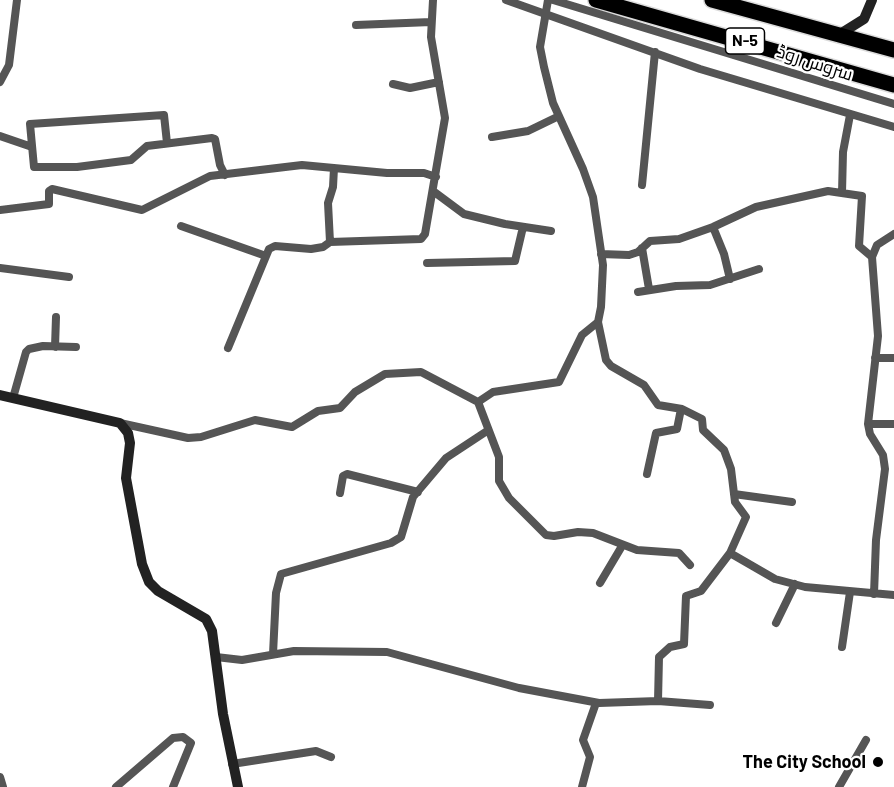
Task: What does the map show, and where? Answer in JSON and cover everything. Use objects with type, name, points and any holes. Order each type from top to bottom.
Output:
[{"type":"highway","name":"N-5","points":[[596,0],[894,85]]},
{"type":"highway","points":[[622,0],[643,13]]},
{"type":"highway","name":"N-5","points":[[712,0],[894,50]]},
{"type":"street","points":[[0,82],[9,65],[17,0]]},
{"type":"street","points":[[228,348],[269,249],[275,246],[311,249],[323,247],[330,242],[421,239],[428,221],[445,118],[431,22],[433,0]]},
{"type":"street","points":[[506,0],[655,52],[894,127]]},
{"type":"street","points":[[548,0],[540,47],[553,103],[583,168],[593,196],[602,254],[601,307],[598,322],[606,360],[611,366],[644,385],[658,405],[681,409],[702,419],[703,430],[724,450],[731,469],[735,502],[746,517],[730,553],[701,591],[686,596],[684,644],[670,647],[659,657],[658,701]]},
{"type":"street","name":"سروس روڈ","points":[[553,0],[894,104]]},
{"type":"street","points":[[840,34],[864,19],[872,0]]},
{"type":"street","points":[[356,24],[431,22]]},
{"type":"street","points":[[642,185],[655,52]]},
{"type":"street","points":[[393,84],[410,88],[439,82]]},
{"type":"street","points":[[167,143],[164,115],[30,124],[34,167],[77,167],[131,160],[143,148],[215,138],[220,165],[225,175]]},
{"type":"street","points":[[842,193],[843,152],[850,115]]},
{"type":"street","points":[[492,137],[528,131],[559,116]]},
{"type":"street","points":[[0,136],[32,147]]},
{"type":"street","points":[[0,210],[49,204],[49,191],[52,189],[142,210],[210,176],[302,165],[387,173],[415,172],[436,177]]},
{"type":"street","points":[[330,242],[328,203],[333,187],[334,168]]},
{"type":"street","points":[[433,191],[464,214],[550,231]]},
{"type":"street","points":[[602,254],[629,255],[650,241],[679,239],[713,227],[756,207],[796,196],[828,191],[861,196],[859,246],[872,257]]},
{"type":"street","points":[[181,226],[266,256]]},
{"type":"street","points":[[427,263],[515,261],[523,227]]},
{"type":"street","points":[[713,227],[724,254],[730,279]]},
{"type":"street","points":[[873,594],[876,540],[885,469],[883,455],[870,434],[868,424],[878,336],[872,257],[877,245],[894,234]]},
{"type":"street","points":[[642,248],[649,289]]},
{"type":"street","points":[[0,268],[69,277]]},
{"type":"street","points":[[638,292],[649,289],[710,285],[759,269]]},
{"type":"street","points":[[55,347],[56,317]]},
{"type":"street","points":[[478,402],[493,392],[559,382],[582,334],[598,322]]},
{"type":"street","points":[[13,398],[26,352],[37,347],[76,347]]},
{"type":"street","points":[[875,358],[894,358]]},
{"type":"street","points":[[0,395],[188,438],[201,437],[255,420],[292,427],[318,411],[340,408],[355,392],[385,374],[400,371],[421,372],[478,402],[499,457],[499,481],[508,498],[534,526],[554,536],[578,531],[593,533],[622,546],[654,552],[679,553],[690,565]]},
{"type":"street","points":[[647,474],[656,433],[677,429],[681,409]]},
{"type":"street","points":[[120,423],[128,433],[130,444],[126,478],[142,564],[149,582],[158,591],[206,619],[212,632],[232,764],[238,787]]},
{"type":"street","points":[[868,424],[894,424]]},
{"type":"street","points":[[273,654],[276,593],[281,574],[391,543],[401,537],[413,497],[446,458],[487,430]]},
{"type":"street","points":[[340,493],[344,476],[347,474],[418,492]]},
{"type":"street","points":[[734,494],[792,502]]},
{"type":"street","points":[[600,584],[622,546]]},
{"type":"street","points":[[730,553],[775,579],[795,585],[894,595]]},
{"type":"street","points":[[776,623],[795,585]]},
{"type":"street","points":[[842,647],[850,592]]},
{"type":"street","points":[[216,657],[242,660],[273,654],[317,651],[387,652],[519,688],[596,703],[658,701],[710,705]]},
{"type":"street","points":[[582,787],[590,757],[582,740],[596,703]]},
{"type":"street","points":[[116,787],[173,738],[183,737],[191,743],[173,787]]},
{"type":"street","points":[[839,787],[866,740]]},
{"type":"street","points":[[232,764],[316,751],[331,757]]},
{"type":"street","points":[[0,777],[3,787]]},
{"type":"place","name":"The City School","points":[[878,762]]}]
